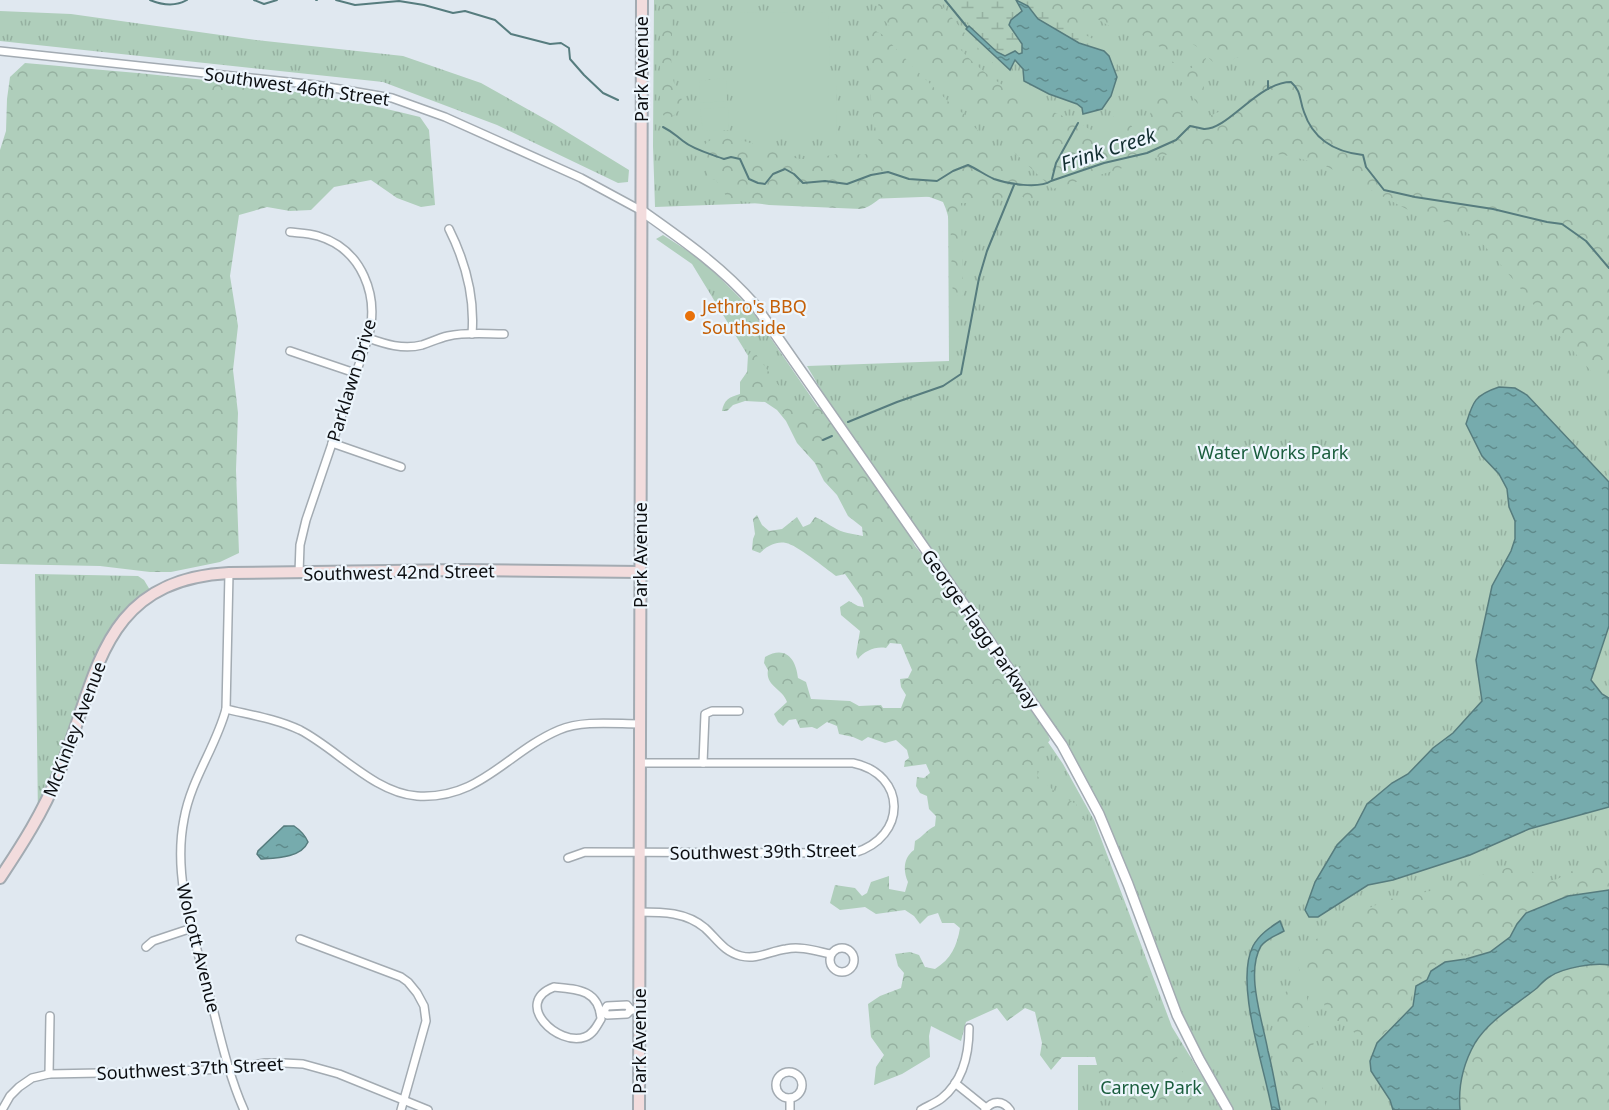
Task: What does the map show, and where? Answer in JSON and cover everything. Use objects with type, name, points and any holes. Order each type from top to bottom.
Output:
[{"type":"main road","name":"Park Avenue","points":[[639,1110],[635,1010],[639,912],[642,0]]},
{"type":"main road","name":"Southwest 42nd Street","points":[[160,590],[191,578],[229,573],[464,570],[640,572]]},
{"type":"main road","name":"McKinley Avenue","points":[[0,878],[33,828],[49,797],[109,638],[134,609],[160,590]]},
{"type":"street","name":"Southwest 46th Street","points":[[0,51],[316,85],[392,98],[445,117],[581,178],[642,211]]},
{"type":"street","name":"George Flagg Parkway","points":[[642,211],[703,254],[725,273],[755,305],[1062,745],[1099,814],[1178,1015],[1199,1059],[1228,1110]]},
{"type":"street","points":[[449,229],[461,255],[469,281],[472,299],[472,334]]},
{"type":"street","name":"Parklawn Drive","points":[[290,232],[312,234],[334,242],[357,262],[371,296],[373,312],[368,338],[302,532],[299,573]]},
{"type":"street","points":[[368,338],[405,347],[420,345],[446,336],[504,334]]},
{"type":"street","points":[[290,351],[355,373]]},
{"type":"street","points":[[332,444],[401,467]]},
{"type":"street","name":"Wolcott Avenue","points":[[229,573],[226,709],[215,741],[195,779],[183,820],[180,862],[192,928],[229,1069],[244,1110]]},
{"type":"street","points":[[226,709],[289,725],[389,789],[417,796],[440,795],[472,786],[542,739],[568,727],[587,724],[640,724]]},
{"type":"street","points":[[703,763],[705,714],[712,711],[740,711]]},
{"type":"street","name":"Southwest 39th Street","points":[[568,858],[585,852],[854,853],[868,849],[879,841],[888,830],[894,812],[893,798],[887,785],[874,771],[862,765],[844,763],[640,763]]},
{"type":"street","points":[[639,912],[666,912],[687,917],[705,928],[722,947],[737,955],[754,957],[798,948],[831,954]]},
{"type":"street","points":[[146,947],[153,940],[192,928]]},
{"type":"street","points":[[300,939],[401,977],[417,993],[424,1006],[425,1028],[401,1110]]},
{"type":"street","points":[[602,1011],[601,1019],[592,1032],[585,1037],[575,1039],[545,1025],[540,1019],[537,1001],[546,990],[554,987],[568,988],[591,996],[607,1015],[627,1014],[635,1010]]},
{"type":"street","points":[[49,1074],[50,1016]]},
{"type":"street","points":[[921,1110],[942,1098],[955,1083],[968,1054],[969,1028]]},
{"type":"street","name":"Southwest 37th Street","points":[[2,1110],[10,1096],[19,1087],[32,1078],[49,1074],[229,1069],[266,1063],[303,1064],[339,1074],[428,1110]]},
{"type":"street","points":[[955,1083],[986,1109],[990,1104],[999,1102],[1004,1103],[1010,1110]]},
{"type":"street","points":[[789,1110],[790,1098]]},
{"type":"green space","name":"Water Works Park","points":[[654,0],[1609,0],[1609,1110],[1233,1110],[1180,1012],[1119,852],[1080,768],[831,407],[807,366],[949,361],[948,196],[655,207]]},
{"type":"green space","points":[[660,0],[673,0],[671,70],[683,106],[672,117],[665,117],[660,111]]},
{"type":"green space","points":[[734,0],[832,0],[832,4],[734,4]]},
{"type":"green space","points":[[880,0],[919,0],[974,63],[1007,88],[1032,102],[1102,134],[1108,134],[1108,120],[1115,116],[1128,121],[1138,135],[1147,130],[1154,95],[1162,92],[1175,101],[1186,120],[1196,119],[1217,113],[1238,101],[1261,77],[1244,58],[1235,58],[1220,69],[1207,56],[1200,72],[1204,86],[1201,109],[1184,84],[1173,76],[1161,61],[1166,56],[1179,67],[1192,68],[1202,50],[1188,41],[1177,42],[1170,50],[1163,49],[1142,35],[1111,27],[1082,10],[1077,13],[1079,31],[1061,23],[1033,0],[1609,0],[1609,391],[1478,239],[1453,225],[1412,212],[1322,164],[1284,155],[1210,146],[1192,147],[1053,189],[937,79],[876,11]]},
{"type":"green space","points":[[926,0],[937,0],[975,45],[1007,77],[962,43]]},
{"type":"green space","points":[[947,0],[1016,0],[1022,11],[1009,24],[1022,44],[1022,53],[1008,55],[996,51],[973,30]]},
{"type":"green space","points":[[1018,0],[1033,0],[1048,15],[1106,46],[1117,58],[1119,73],[1117,77],[1109,56],[1104,51],[1079,43],[1037,19],[1034,12]]},
{"type":"green space","points":[[0,11],[71,14],[256,40],[403,56],[481,83],[629,170],[628,182],[618,183],[497,125],[383,82],[0,41]]},
{"type":"green space","points":[[828,12],[830,71],[737,71],[737,13]]},
{"type":"green space","points":[[872,29],[883,35],[955,108],[967,116],[971,124],[987,139],[996,152],[995,156],[1000,164],[1028,185],[1038,197],[1032,202],[1017,194],[980,203],[961,203],[963,295],[960,298],[953,292],[951,235],[943,202],[915,193],[900,192],[886,195],[861,209],[769,205],[732,200],[726,196],[716,180],[709,178],[706,170],[696,160],[709,141],[719,138],[730,138],[793,158],[804,159],[877,152],[881,149],[871,99],[869,33]]},
{"type":"green space","points":[[25,63],[224,82],[322,96],[420,117],[429,130],[435,205],[421,207],[397,198],[371,180],[334,187],[311,210],[290,211],[267,207],[239,215],[230,276],[238,326],[233,370],[238,413],[236,470],[239,553],[220,562],[171,572],[100,566],[0,564],[0,150],[6,131],[10,77]]},
{"type":"green space","points":[[738,77],[836,77],[837,136],[738,136]]},
{"type":"green space","points":[[726,78],[727,101],[700,103],[699,81]]},
{"type":"green space","points":[[728,107],[729,130],[703,131],[700,109]]},
{"type":"green space","name":"Carney Park","points":[[663,235],[702,260],[750,308],[1063,764],[1094,820],[1172,1027],[1223,1110],[1078,1110],[1078,1065],[1146,1065],[1055,806],[764,382],[692,264],[656,239]]},
{"type":"green space","name":"Carney Park","points":[[753,350],[797,411],[806,411],[821,406],[906,528],[915,546],[949,587],[993,658],[1046,730],[1050,740],[1036,758],[1038,777],[1059,795],[1076,804],[1100,848],[1124,903],[1139,953],[1183,1073],[1184,1084],[1190,1092],[1194,1110],[1115,1110],[1102,1085],[1095,1057],[1062,1057],[1051,1070],[1040,1055],[1042,1043],[1035,1012],[1025,1008],[1007,1021],[997,1008],[966,1022],[961,1041],[931,1026],[930,1057],[902,1074],[874,1085],[876,1067],[884,1055],[871,1037],[868,1004],[880,996],[901,988],[904,973],[898,966],[895,954],[910,952],[919,955],[925,967],[935,969],[952,952],[960,928],[954,923],[942,923],[938,913],[928,916],[920,924],[905,910],[876,914],[865,907],[840,910],[830,903],[835,885],[855,888],[862,896],[867,893],[871,882],[889,876],[889,889],[905,892],[908,882],[905,873],[906,861],[914,850],[915,841],[935,826],[936,816],[929,809],[927,796],[920,793],[916,786],[917,777],[924,778],[930,773],[926,764],[904,767],[905,761],[909,758],[907,750],[896,740],[885,743],[868,737],[862,741],[839,734],[837,726],[827,722],[817,729],[800,728],[796,719],[789,720],[783,726],[774,714],[787,702],[782,693],[769,680],[768,670],[764,663],[765,657],[778,652],[792,659],[798,678],[806,682],[811,699],[850,701],[859,706],[881,705],[883,708],[901,708],[906,695],[901,687],[900,679],[908,678],[912,670],[901,644],[890,643],[886,648],[870,650],[858,659],[856,654],[860,631],[841,615],[840,607],[849,601],[864,607],[862,598],[845,574],[836,576],[804,552],[786,543],[772,545],[760,553],[752,550],[755,534],[753,519],[757,515],[762,525],[769,531],[782,529],[797,517],[803,527],[810,524],[815,517],[840,531],[863,536],[862,527],[848,516],[837,495],[824,481],[815,463],[797,443],[786,421],[777,410],[765,402],[745,401],[733,405],[727,411],[722,411],[728,400],[740,394],[740,382],[747,372],[748,355]]},
{"type":"green space","points":[[35,574],[138,576],[144,580],[153,595],[121,622],[38,819]]},
{"type":"green space","points":[[1586,863],[1599,868],[1609,866],[1609,887],[1575,893],[1530,909],[1522,915],[1506,939],[1496,947],[1478,954],[1461,953],[1440,961],[1419,981],[1397,1021],[1377,1040],[1361,1039],[1342,1021],[1331,1021],[1315,982],[1301,973],[1297,965],[1308,947],[1320,937],[1352,917],[1394,898],[1431,891],[1515,866],[1529,867],[1543,879],[1556,879]]},
{"type":"green space","points":[[1609,965],[1609,1110],[1460,1110],[1463,1073],[1469,1056],[1490,1027],[1517,1002],[1554,974],[1572,968]]},
{"type":"green space","points":[[1297,986],[1305,988],[1309,1009],[1306,1021],[1310,1030],[1321,1030],[1313,1045],[1326,1110],[1292,1110],[1289,1086],[1275,1040],[1273,1015],[1275,1005],[1280,996]]},
{"type":"water","points":[[1016,0],[1028,6],[1038,19],[1079,43],[1104,51],[1109,56],[1117,77],[1111,96],[1102,109],[1083,114],[1082,108],[1077,104],[1049,94],[1024,81],[1023,69],[1015,60],[1010,70],[966,29],[969,26],[997,52],[1005,56],[1015,51],[1022,53],[1022,44],[1009,25],[1011,20],[1022,11]]},
{"type":"water","points":[[1499,387],[1515,388],[1527,395],[1609,482],[1609,626],[1591,680],[1602,694],[1609,698],[1609,807],[1529,829],[1470,855],[1393,880],[1368,885],[1318,917],[1309,917],[1305,910],[1315,882],[1337,845],[1355,827],[1367,804],[1392,783],[1408,774],[1433,748],[1453,733],[1482,701],[1476,660],[1492,586],[1515,539],[1515,521],[1509,507],[1507,489],[1499,474],[1482,456],[1466,424],[1476,400]]},
{"type":"water","points":[[284,826],[294,826],[302,833],[308,842],[305,847],[288,856],[261,859],[257,854],[258,851]]},
{"type":"water","points":[[1609,890],[1609,965],[1588,965],[1556,973],[1488,1027],[1475,1043],[1464,1067],[1460,1110],[1393,1110],[1390,1100],[1371,1071],[1370,1061],[1377,1043],[1413,1006],[1416,986],[1427,980],[1431,971],[1445,962],[1490,952],[1510,937],[1526,913],[1568,896]]},
{"type":"water","points":[[1280,921],[1284,931],[1263,943],[1255,970],[1257,998],[1280,1110],[1272,1110],[1253,1026],[1247,981],[1248,962],[1253,946],[1258,938]]},
{"type":"waterway","name":"Frink Creek","points":[[150,0],[168,4],[178,4],[187,0]]},
{"type":"waterway","name":"Frink Creek","points":[[254,0],[264,4],[277,0]]},
{"type":"waterway","name":"Frink Creek","points":[[336,0],[355,5],[399,1],[453,13],[465,11],[495,20],[511,34],[550,44],[561,43],[569,48],[570,59],[584,75],[603,93],[618,100]]},
{"type":"waterway","points":[[945,0],[967,27]]},
{"type":"waterway","name":"Frink Creek","points":[[1268,81],[1268,89]]},
{"type":"waterway","name":"Frink Creek","points":[[663,127],[697,149],[724,159],[731,157],[740,159],[749,179],[758,183],[765,184],[773,174],[785,169],[803,183],[825,181],[847,184],[871,175],[888,172],[909,179],[937,181],[968,165],[1000,181],[1039,185],[1104,163],[1147,153],[1176,140],[1190,126],[1204,129],[1213,127],[1267,89],[1291,82],[1299,92],[1304,112],[1319,137],[1343,151],[1363,155],[1366,167],[1384,190],[1562,224],[1586,241],[1609,268]]},
{"type":"waterway","points":[[1052,179],[1056,163],[1078,123]]},
{"type":"waterway","points":[[848,422],[943,386],[961,374],[979,278],[987,251],[1014,185]]},
{"type":"waterway","points":[[823,440],[832,436]]},
{"type":"place","name":"Jethro's BBQ Southside","points":[[690,316]]}]
